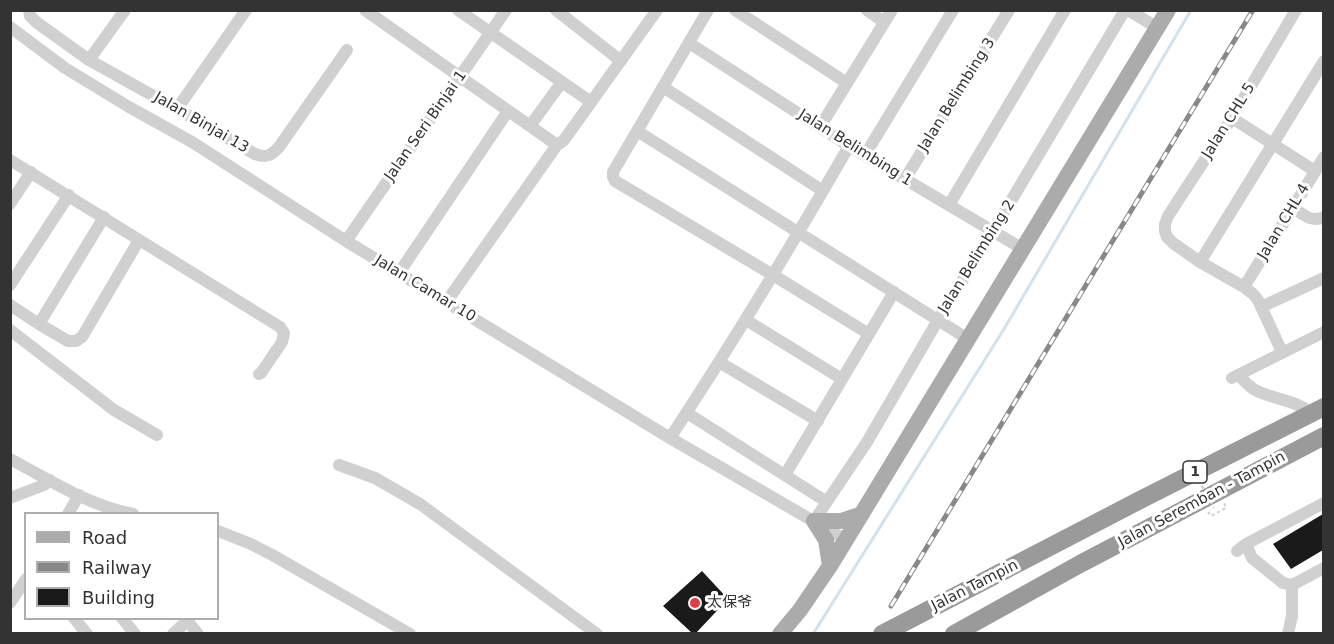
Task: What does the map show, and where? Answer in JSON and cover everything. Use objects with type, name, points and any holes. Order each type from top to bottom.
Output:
[{"type":"highway","name":"Jalan Seremban - Tampin","points":[[1067,538],[1318,410]]},
{"type":"highway","name":"Jalan Seremban - Tampin","points":[[1080,564],[1323,436]]},
{"type":"highway","name":"Jalan Tampin","points":[[882,633],[1067,538]]},
{"type":"highway","name":"Jalan Tampin","points":[[954,633],[1080,564]]},
{"type":"main road","points":[[780,633],[800,610],[830,566],[1168,10]]},
{"type":"main road","points":[[814,521],[841,521],[862,514]]},
{"type":"main road","points":[[814,521],[826,540],[830,566]]},
{"type":"street","name":"Jalan Binjai 13","points":[[29,10],[30,16],[36,22],[89,60],[255,154],[267,157],[279,147],[346,50]]},
{"type":"street","points":[[89,60],[125,10]]},
{"type":"street","points":[[177,109],[246,10]]},
{"type":"street","points":[[365,10],[556,145]]},
{"type":"street","points":[[459,10],[591,102]]},
{"type":"street","name":"Jalan Seri Binjai 1","points":[[346,241],[506,10]]},
{"type":"street","points":[[555,10],[621,60]]},
{"type":"street","points":[[708,10],[613,172],[613,177],[615,181],[869,334]]},
{"type":"street","points":[[735,10],[847,83]]},
{"type":"street","points":[[867,10],[884,22]]},
{"type":"street","points":[[820,127],[892,10]]},
{"type":"street","points":[[865,155],[952,10]]},
{"type":"street","name":"Jalan Belimbing 3","points":[[905,179],[1009,10]]},
{"type":"street","points":[[949,205],[1065,10]]},
{"type":"street","points":[[1126,10],[1158,28]]},
{"type":"street","name":"Jalan Belimbing 2","points":[[814,521],[867,442],[938,320],[1126,10]]},
{"type":"street","name":"Jalan CHL 5","points":[[1200,262],[1167,237],[1165,224],[1168,216],[1232,118],[1296,10]]},
{"type":"street","points":[[447,301],[556,145],[564,140],[621,60],[651,13]]},
{"type":"street","name":"Jalan Camar 10","points":[[10,27],[65,68],[192,142],[346,241],[670,438],[846,540]]},
{"type":"street","name":"Jalan Belimbing 1","points":[[689,43],[849,146],[1023,249]]},
{"type":"street","points":[[1282,352],[1253,294],[1200,262],[1323,60]]},
{"type":"street","points":[[530,126],[562,82]]},
{"type":"street","points":[[663,87],[823,191]]},
{"type":"street","points":[[399,273],[508,111]]},
{"type":"street","points":[[1232,118],[1315,171]]},
{"type":"street","points":[[637,131],[968,339]]},
{"type":"street","points":[[670,438],[746,320],[849,146]]},
{"type":"street","name":"Jalan CHL 4","points":[[1244,287],[1323,157]]},
{"type":"street","points":[[10,160],[283,329],[282,342],[259,374]]},
{"type":"street","points":[[10,204],[31,172]]},
{"type":"street","points":[[10,285],[69,195]]},
{"type":"street","points":[[1293,208],[1311,220],[1323,217]]},
{"type":"street","points":[[39,324],[104,217]]},
{"type":"street","points":[[10,305],[68,341],[76,341],[82,337],[139,240]]},
{"type":"street","points":[[1261,307],[1323,278]]},
{"type":"street","points":[[785,475],[894,292]]},
{"type":"street","points":[[746,320],[842,379]]},
{"type":"street","points":[[10,330],[114,410],[157,435]]},
{"type":"street","points":[[1318,410],[1255,390],[1235,377],[1323,332]]},
{"type":"street","points":[[719,362],[818,421]]},
{"type":"street","points":[[687,413],[827,502]]},
{"type":"street","points":[[10,459],[80,495],[116,511],[124,512]]},
{"type":"street","points":[[339,465],[375,477],[420,504],[594,633]]},
{"type":"street","points":[[10,498],[44,485],[50,480]]},
{"type":"street","points":[[69,512],[80,495]]},
{"type":"street","points":[[1323,503],[1242,548],[1283,583],[1292,585],[1323,568]]},
{"type":"street","points":[[219,531],[274,556],[410,633]]},
{"type":"street","points":[[10,603],[24,582]]},
{"type":"street","points":[[1288,633],[1292,616],[1292,585]]},
{"type":"street","points":[[76,620],[87,633]]},
{"type":"street","points":[[124,620],[135,633]]},
{"type":"street","points":[[173,633],[186,620],[198,633]]},
{"type":"path","points":[[1190,465],[1214,508]]},
{"type":"path","points":[[1211,516],[1226,508],[1224,503]]},
{"type":"building","points":[[1323,514],[1323,550],[1291,569],[1273,544]]},
{"type":"building","name":"太保爷","points":[[702,571],[728,599],[696,633],[692,633],[663,606]]},
{"type":"waterway","points":[[813,634],[1004,329],[1191,10]]},
{"type":"railway","points":[[891,606],[1253,10]]},
{"type":"place","name":"太保爷","points":[[695,603]]}]
